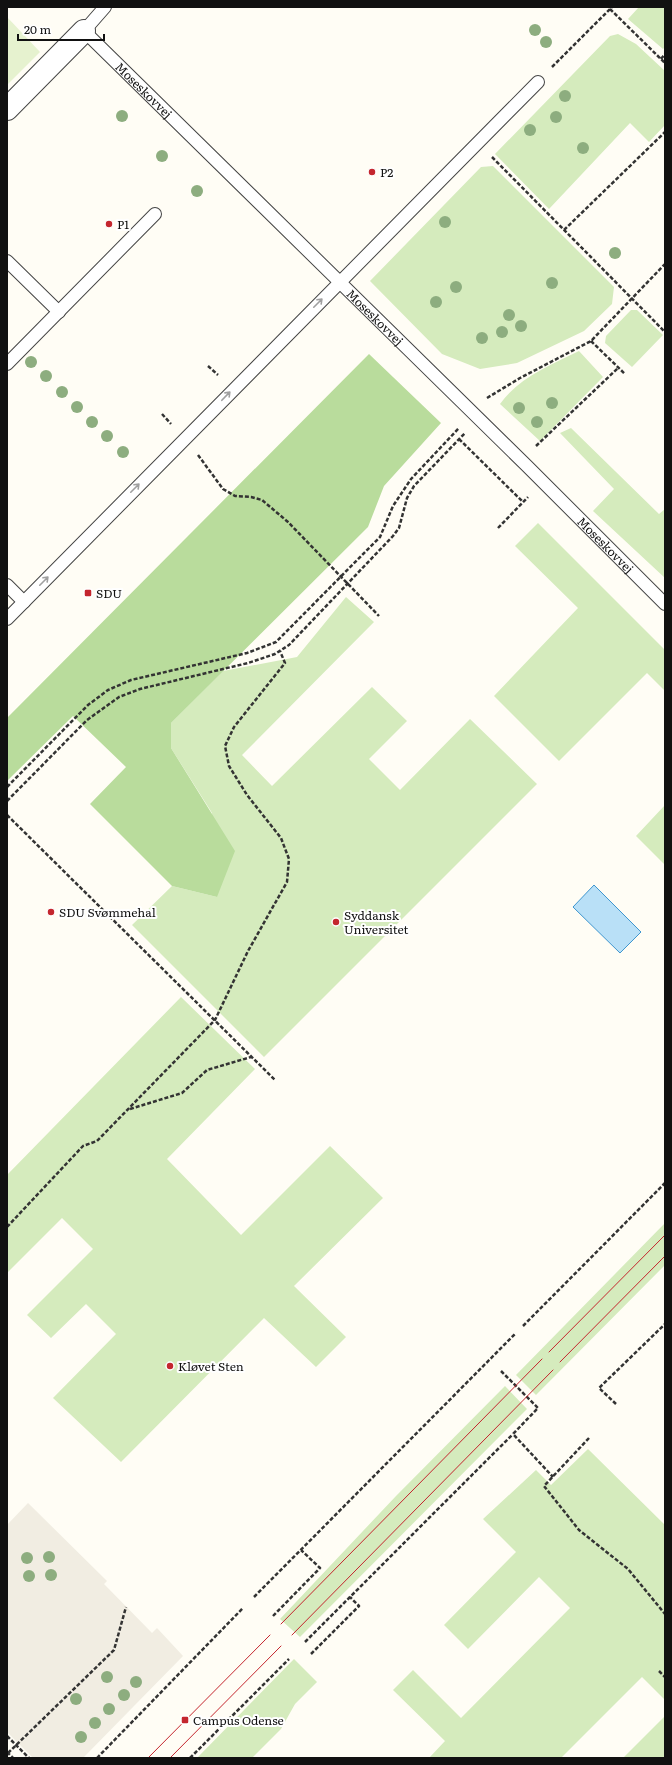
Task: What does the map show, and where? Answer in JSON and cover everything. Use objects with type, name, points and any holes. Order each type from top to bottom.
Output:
[{"type":"street","points":[[7,109],[84,31]]},
{"type":"lane","points":[[84,31],[105,7]]},
{"type":"lane","name":"Moseskovvej","points":[[84,31],[665,604]]},
{"type":"lane","points":[[7,619],[338,282],[538,82]]},
{"type":"lane","points":[[7,364],[155,214]]},
{"type":"lane","points":[[7,260],[59,312]]},
{"type":"lane","points":[[7,585],[24,602]]},
{"type":"path","points":[[538,82],[611,8],[665,63]]},
{"type":"path","points":[[661,59],[665,54]]},
{"type":"path","points":[[564,230],[665,132]]},
{"type":"path","points":[[477,142],[665,332]]},
{"type":"path","points":[[7,801],[87,720],[119,697],[140,689],[248,663],[280,651],[289,645],[393,536],[399,528],[407,498],[414,486],[459,439],[488,396],[591,341],[665,264]]},
{"type":"path","points":[[591,341],[625,374]]},
{"type":"path","points":[[531,441],[537,447],[618,368]]},
{"type":"path","points":[[7,787],[98,696],[120,684],[131,680],[247,653],[276,642],[380,537],[393,506],[411,479],[475,416]]},
{"type":"path","points":[[185,438],[223,490],[235,496],[251,497],[262,500],[288,522],[379,616]]},
{"type":"path","points":[[459,439],[523,502]]},
{"type":"path","points":[[498,528],[543,482]]},
{"type":"path","points":[[7,1227],[83,1146],[97,1141],[215,1020],[248,951],[286,882],[289,859],[281,838],[247,795],[229,766],[225,746],[234,727],[285,663],[280,651]]},
{"type":"path","points":[[7,815],[215,1020],[250,1057],[276,1080]]},
{"type":"path","points":[[129,1109],[182,1093],[207,1070],[250,1057]]},
{"type":"path","points":[[523,1326],[665,1183]]},
{"type":"path","points":[[616,1404],[599,1388],[665,1324]]},
{"type":"path","points":[[254,1597],[516,1333]]},
{"type":"path","points":[[305,1642],[538,1408],[501,1371]]},
{"type":"path","points":[[513,1434],[552,1477]]},
{"type":"path","points":[[589,1438],[544,1486],[580,1530],[628,1569],[665,1614]]},
{"type":"path","points":[[273,1616],[320,1568],[301,1550]]},
{"type":"path","points":[[311,1654],[358,1606],[350,1597]]},
{"type":"path","points":[[13,1758],[8,1752],[114,1650],[126,1607]]},
{"type":"path","points":[[97,1758],[243,1608]]},
{"type":"path","points":[[190,1758],[288,1659]]},
{"type":"path","points":[[659,1671],[665,1677]]},
{"type":"path","points":[[7,1736],[29,1758]]},
{"type":"green space","points":[[639,7],[665,7],[665,47],[663,49],[628,19]]},
{"type":"green space","points":[[7,17],[40,52],[7,85]]},
{"type":"green space","points":[[618,34],[636,44],[665,71],[665,125],[649,142],[630,123],[549,209],[495,154],[610,36]]},
{"type":"green space","points":[[493,166],[614,287],[612,304],[584,331],[517,363],[480,369],[442,354],[370,281],[481,167]]},
{"type":"green space","points":[[631,310],[637,310],[663,335],[632,367],[605,343],[606,336]]},
{"type":"green space","points":[[579,351],[603,377],[540,441],[500,404],[507,395],[526,379],[546,367]]},
{"type":"green space","points":[[369,354],[441,423],[384,486],[368,527],[171,723],[171,748],[235,851],[217,897],[172,886],[90,804],[126,767],[73,716],[7,781],[7,718]]},
{"type":"green space","points":[[571,428],[659,514],[665,509],[665,578],[593,511],[614,489],[560,433]]},
{"type":"green space","points":[[538,523],[665,650],[665,691],[647,673],[559,761],[494,696],[578,608],[515,546]]},
{"type":"green space","points":[[346,597],[374,622],[242,755],[272,786],[372,687],[407,721],[369,759],[400,790],[470,719],[537,784],[264,1057],[132,925],[172,886],[217,897],[212,813],[171,748],[171,723],[223,671],[297,657]]},
{"type":"green space","points":[[665,805],[665,865],[636,836]]},
{"type":"green space","points":[[181,997],[255,1069],[167,1159],[241,1235],[330,1146],[383,1198],[294,1286],[346,1337],[316,1367],[264,1318],[121,1462],[53,1398],[116,1334],[86,1304],[51,1338],[27,1315],[93,1249],[62,1218],[7,1273],[7,1175]]},
{"type":"green space","points":[[665,1223],[665,1265],[536,1395],[516,1375]]},
{"type":"green space","points":[[505,1386],[527,1409],[300,1637],[280,1619],[396,1496]]},
{"type":"green space","points":[[588,1449],[665,1525],[665,1700],[642,1677],[561,1758],[429,1758],[445,1741],[393,1690],[413,1670],[461,1718],[570,1608],[539,1577],[468,1649],[444,1625],[516,1552],[483,1519],[536,1470],[551,1485]]},
{"type":"green space","points":[[294,1659],[317,1682],[295,1704],[281,1729],[252,1758],[197,1758]]},
{"type":"green space","points":[[665,1716],[665,1758],[623,1758]]},
{"type":"shaded area","points":[[28,1503],[107,1581],[104,1584],[152,1633],[157,1628],[183,1656],[83,1758],[33,1758],[7,1732],[7,1525]]},
{"type":"water","points":[[594,885],[641,932],[620,953],[573,907]]},
{"type":"tram line","points":[[549,1352],[665,1235]]},
{"type":"tram line","points":[[560,1362],[665,1256]]},
{"type":"tram line","points":[[281,1624],[542,1359]]},
{"type":"tram line","points":[[292,1635],[553,1370]]},
{"type":"tram line","points":[[148,1758],[270,1635]]},
{"type":"tram line","points":[[170,1758],[281,1646]]},
{"type":"place","name":"P2","points":[[372,172]]},
{"type":"place","name":"P1","points":[[109,224]]},
{"type":"place","name":"SDU","points":[[88,593]]},
{"type":"place","name":"SDU Svømmehal","points":[[51,912]]},
{"type":"place","name":"Syddansk Universitet","points":[[336,922]]},
{"type":"place","name":"Kløvet Sten","points":[[170,1366]]},
{"type":"place","name":"Campus Odense","points":[[185,1720]]}]
